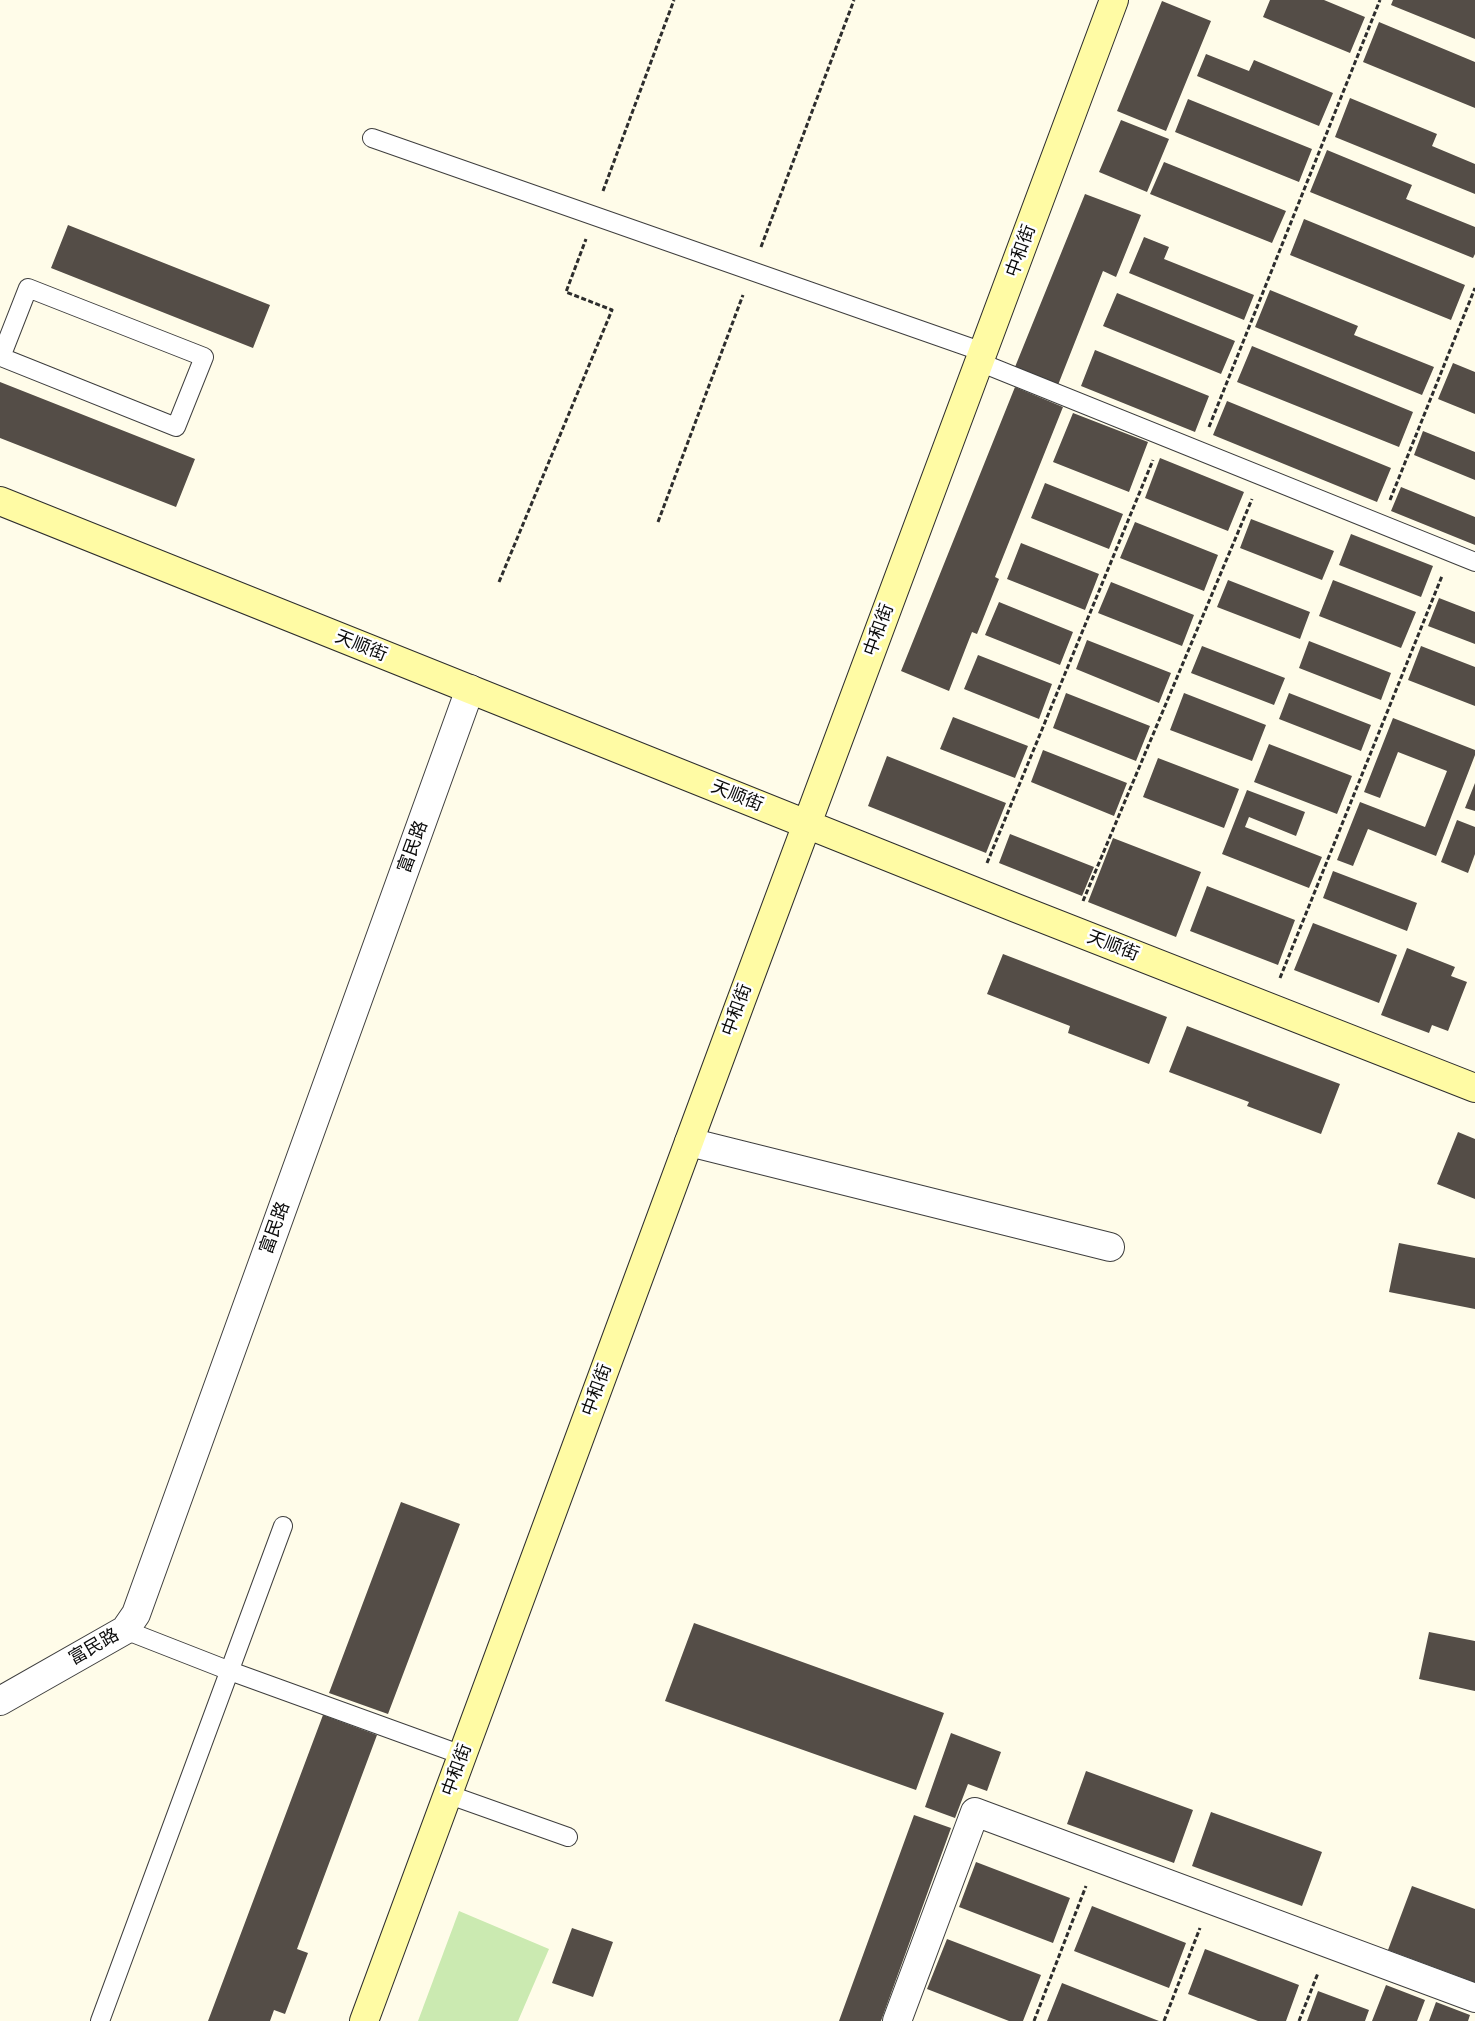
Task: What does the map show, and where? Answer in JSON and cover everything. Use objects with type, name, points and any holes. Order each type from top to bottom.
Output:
[{"type":"street","name":"中和街","points":[[364,2021],[1114,0]]},
{"type":"street","name":"天顺街","points":[[0,501],[975,891],[1475,1088]]},
{"type":"street","name":"富民路","points":[[0,1701],[125,1630],[136,1614],[470,689]]},
{"type":"street","points":[[689,1142],[1110,1247]]},
{"type":"street","points":[[897,2021],[975,1812],[1475,1998]]},
{"type":"lane","points":[[372,138],[594,216],[981,357],[1163,436],[1475,562]]},
{"type":"lane","points":[[28,288],[204,357],[176,427],[0,357],[3,343],[28,288]]},
{"type":"lane","points":[[100,2021],[283,1526]]},
{"type":"lane","points":[[125,1630],[230,1671],[462,1755]]},
{"type":"lane","points":[[448,1794],[568,1837]]},
{"type":"path","points":[[499,582],[612,310],[566,292],[674,0]]},
{"type":"path","points":[[1199,450],[1380,0]]},
{"type":"path","points":[[1380,524],[1475,288]]},
{"type":"path","points":[[975,891],[1163,436]]},
{"type":"path","points":[[1071,929],[1262,476]]},
{"type":"path","points":[[1268,1007],[1452,552]]},
{"type":"path","points":[[1034,2021],[1097,1858]]},
{"type":"path","points":[[1164,2021],[1211,1900]]},
{"type":"path","points":[[1299,2021],[1329,1944]]},
{"type":"green space","points":[[459,1911],[549,1949],[518,2021],[418,2021]]},
{"type":"building","points":[[1270,0],[1324,0],[1365,17],[1350,53],[1263,17]]},
{"type":"building","points":[[1393,0],[1475,0],[1475,39],[1391,5]]},
{"type":"building","points":[[1162,1],[1211,21],[1166,131],[1117,111]]},
{"type":"building","points":[[1379,22],[1475,62],[1475,108],[1363,62]]},
{"type":"building","points":[[1206,54],[1249,71],[1254,60],[1333,93],[1319,126],[1197,76]]},
{"type":"building","points":[[1350,98],[1437,134],[1432,146],[1475,164],[1475,194],[1335,137]]},
{"type":"building","points":[[1188,99],[1312,149],[1299,182],[1175,132]]},
{"type":"building","points":[[1121,120],[1169,139],[1147,192],[1099,172]]},
{"type":"building","points":[[1327,150],[1412,185],[1406,199],[1475,227],[1475,254],[1473,258],[1310,192]]},
{"type":"building","points":[[1164,162],[1286,211],[1272,243],[1150,194]]},
{"type":"building","points":[[1085,194],[1141,215],[1116,277],[1103,271],[1058,385],[1015,367]]},
{"type":"building","points":[[1304,219],[1465,285],[1451,320],[1290,255]]},
{"type":"building","points":[[68,225],[270,305],[253,348],[51,268]]},
{"type":"building","points":[[1144,237],[1169,247],[1164,259],[1254,295],[1244,320],[1129,273]]},
{"type":"building","points":[[1270,290],[1358,326],[1354,335],[1434,367],[1422,395],[1255,327]]},
{"type":"building","points":[[1117,293],[1235,341],[1221,374],[1103,326]]},
{"type":"building","points":[[1252,346],[1413,412],[1399,447],[1237,382]]},
{"type":"building","points":[[1095,350],[1209,396],[1195,432],[1081,386]]},
{"type":"building","points":[[1453,363],[1475,372],[1475,414],[1438,399]]},
{"type":"building","points":[[0,382],[195,459],[176,507],[0,438]]},
{"type":"building","points":[[1015,387],[1063,407],[995,577],[999,579],[977,634],[972,632],[949,691],[901,671]]},
{"type":"building","points":[[1227,401],[1391,468],[1377,502],[1213,435]]},
{"type":"building","points":[[1073,413],[1148,442],[1129,492],[1053,462]]},
{"type":"building","points":[[1423,431],[1475,452],[1475,480],[1414,455]]},
{"type":"building","points":[[1160,458],[1244,492],[1228,531],[1145,498]]},
{"type":"building","points":[[1045,483],[1123,514],[1109,549],[1031,518]]},
{"type":"building","points":[[1401,487],[1475,517],[1475,545],[1391,511]]},
{"type":"building","points":[[1251,519],[1334,551],[1322,580],[1240,548]]},
{"type":"building","points":[[1135,522],[1218,555],[1204,591],[1120,558]]},
{"type":"building","points":[[1351,534],[1433,566],[1421,597],[1339,565]]},
{"type":"building","points":[[1021,543],[1099,574],[1085,610],[1007,579]]},
{"type":"building","points":[[1228,580],[1310,612],[1300,639],[1217,607]]},
{"type":"building","points":[[1333,580],[1416,612],[1401,648],[1319,616]]},
{"type":"building","points":[[1111,582],[1194,615],[1182,646],[1098,613]]},
{"type":"building","points":[[1439,598],[1475,612],[1475,644],[1428,626]]},
{"type":"building","points":[[999,602],[1073,632],[1060,665],[985,635]]},
{"type":"building","points":[[1087,640],[1171,673],[1159,703],[1076,669]]},
{"type":"building","points":[[1309,641],[1391,673],[1381,700],[1299,668]]},
{"type":"building","points":[[1202,646],[1285,678],[1274,705],[1191,673]]},
{"type":"building","points":[[1421,646],[1475,667],[1475,706],[1408,680]]},
{"type":"building","points":[[978,655],[1052,684],[1039,719],[964,689]]},
{"type":"building","points":[[1066,693],[1150,726],[1136,761],[1053,728]]},
{"type":"building","points":[[1184,693],[1266,725],[1252,761],[1170,730]]},
{"type":"building","points":[[1289,693],[1371,725],[1361,751],[1279,719]]},
{"type":"building","points":[[953,717],[1028,746],[1015,778],[940,749]]},
{"type":"building","points":[[1393,718],[1475,750],[1475,755],[1436,856],[1368,829],[1353,866],[1337,860],[1360,802],[1425,827],[1447,771],[1398,752],[1380,798],[1364,792]]},
{"type":"building","points":[[1269,744],[1352,776],[1337,814],[1254,782]]},
{"type":"building","points":[[1043,750],[1127,783],[1114,816],[1031,782]]},
{"type":"building","points":[[887,756],[1006,803],[986,853],[868,806]]},
{"type":"building","points":[[1158,758],[1239,789],[1224,828],[1143,797]]},
{"type":"building","points":[[1475,783],[1475,811],[1465,808]]},
{"type":"building","points":[[1247,790],[1305,812],[1296,836],[1249,817],[1245,827],[1322,857],[1309,888],[1222,854]]},
{"type":"building","points":[[1457,820],[1475,827],[1475,854],[1468,873],[1441,862]]},
{"type":"building","points":[[1010,834],[1094,867],[1082,896],[999,863]]},
{"type":"building","points":[[1113,838],[1201,872],[1176,937],[1088,902]]},
{"type":"building","points":[[1333,871],[1417,903],[1407,931],[1323,898]]},
{"type":"building","points":[[1207,886],[1295,920],[1278,965],[1190,931]]},
{"type":"building","points":[[1313,923],[1397,955],[1379,1003],[1294,970]]},
{"type":"building","points":[[1407,948],[1455,967],[1451,976],[1467,982],[1448,1031],[1432,1025],[1429,1033],[1381,1015]]},
{"type":"building","points":[[1003,954],[1167,1017],[1149,1064],[1068,1033],[1070,1026],[987,994]]},
{"type":"building","points":[[1187,1026],[1340,1084],[1321,1134],[1247,1106],[1249,1102],[1169,1072]]},
{"type":"building","points":[[1458,1132],[1475,1139],[1475,1199],[1437,1184]]},
{"type":"building","points":[[1399,1243],[1475,1258],[1475,1309],[1389,1292]]},
{"type":"building","points":[[401,1502],[460,1524],[388,1714],[329,1693]]},
{"type":"building","points":[[694,1623],[944,1713],[916,1790],[665,1701]]},
{"type":"building","points":[[1429,1632],[1475,1641],[1475,1691],[1419,1679]]},
{"type":"building","points":[[323,1715],[377,1735],[297,1949],[308,1953],[285,2014],[274,2010],[270,2021],[208,2021]]},
{"type":"building","points":[[951,1733],[1001,1752],[987,1791],[968,1784],[955,1818],[925,1807]]},
{"type":"building","points":[[1086,1771],[1193,1810],[1174,1863],[1067,1824]]},
{"type":"building","points":[[1211,1812],[1322,1852],[1302,1906],[1192,1866]]},
{"type":"building","points":[[914,1815],[951,1828],[881,2021],[839,2021]]},
{"type":"building","points":[[976,1862],[1070,1898],[1053,1943],[959,1907]]},
{"type":"building","points":[[1412,1886],[1475,1909],[1475,1985],[1469,1983],[1471,1981],[1388,1950]]},
{"type":"building","points":[[1092,1906],[1186,1943],[1169,1988],[1074,1951]]},
{"type":"building","points":[[572,1928],[613,1942],[593,1997],[552,1983]]},
{"type":"building","points":[[947,1939],[1041,1975],[1023,2021],[1009,2021],[927,1989]]},
{"type":"building","points":[[1205,1949],[1299,1985],[1286,2021],[1258,2021],[1188,1994]]},
{"type":"building","points":[[1062,1983],[1159,2021],[1047,2021]]},
{"type":"building","points":[[1386,1985],[1425,2000],[1417,2021],[1372,2021]]},
{"type":"building","points":[[1318,1991],[1369,2010],[1365,2021],[1307,2021]]},
{"type":"building","points":[[1436,2002],[1470,2015],[1468,2021],[1429,2021]]}]
